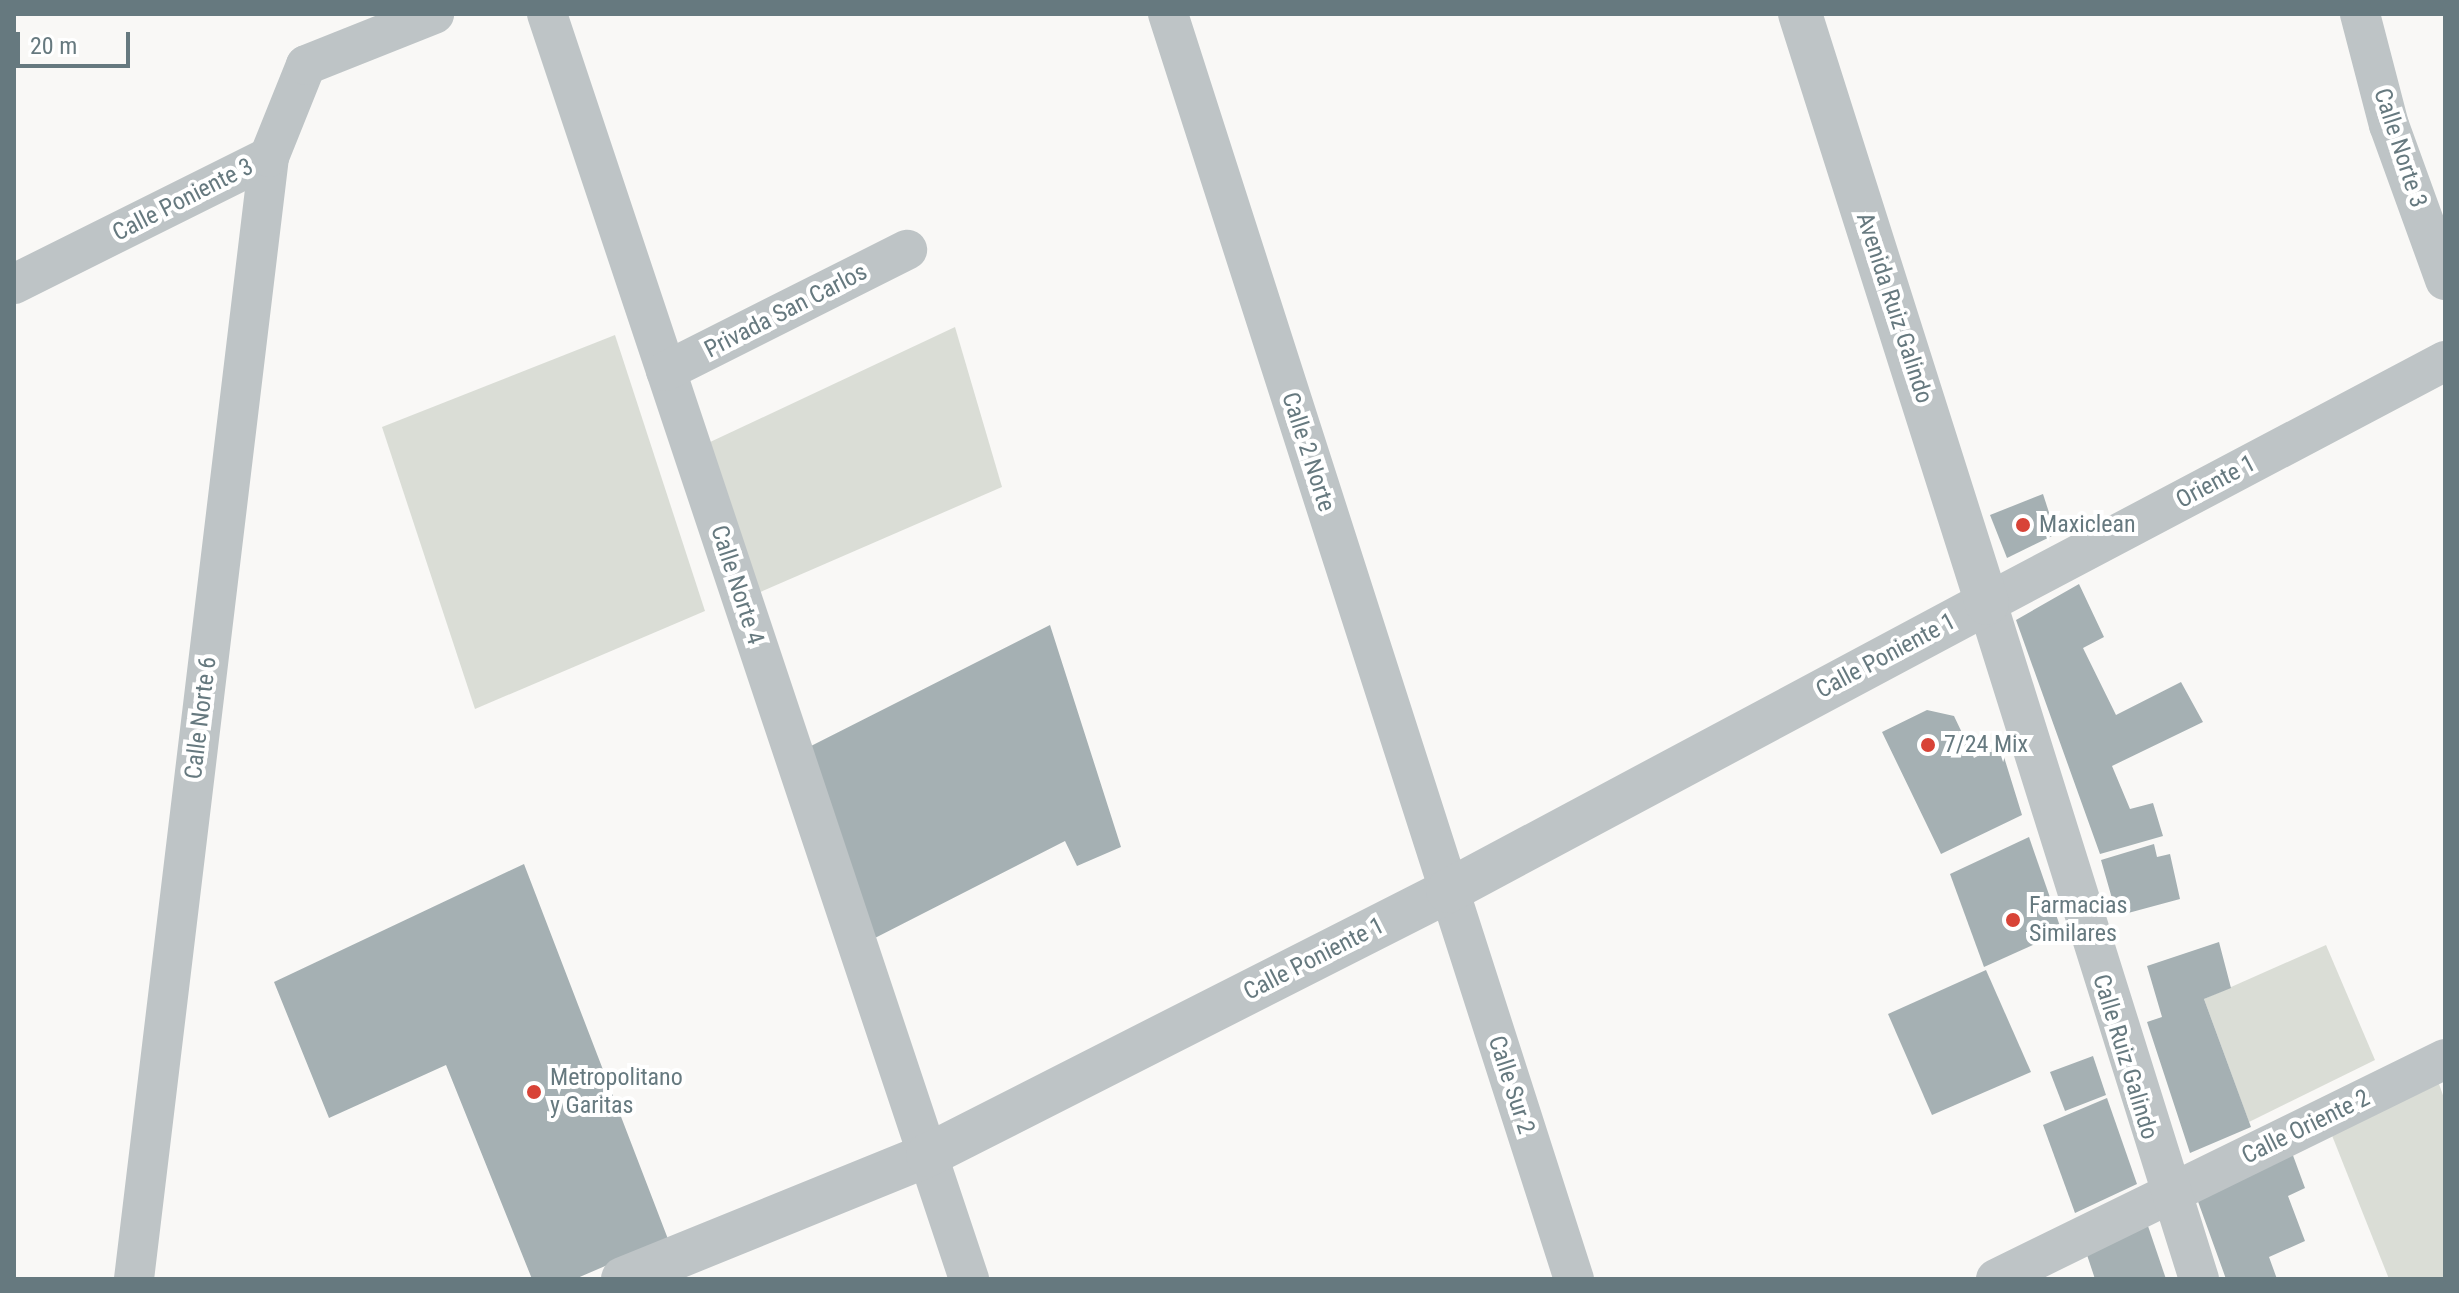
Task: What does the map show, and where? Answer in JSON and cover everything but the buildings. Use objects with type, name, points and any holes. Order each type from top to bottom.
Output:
[{"type":"street","name":"Calle Poniente 3","points":[[14,284],[269,157],[306,65],[434,14]]},
{"type":"street","name":"Calle 2 Norte","points":[[1168,14],[1448,891]]},
{"type":"street","name":"Avenida Ruiz Galindo","points":[[1800,14],[1987,603]]},
{"type":"street","name":"Calle Norte 3","points":[[2360,14],[2389,125],[2445,280]]},
{"type":"street","name":"Calle Norte 4","points":[[561,19],[666,371],[969,1279]]},
{"type":"street","name":"Calle Norte 6","points":[[134,1279],[269,157]]},
{"type":"street","name":"Privada San Carlos","points":[[666,371],[907,250]]},
{"type":"street","name":"Oriente 1","points":[[1987,603],[2445,361]]},
{"type":"street","name":"Calle Poniente 1","points":[[623,1279],[928,1155],[1448,891],[1987,603]]},
{"type":"street","name":"Calle Ruiz Galindo","points":[[1987,603],[2167,1194],[2199,1279]]},
{"type":"street","name":"Calle Sur 2","points":[[1448,891],[1574,1279]]},
{"type":"street","name":"Calle Oriente 2","points":[[1996,1279],[2445,1059]]},
{"type":"shaded area","points":[[955,327],[1002,487],[758,593],[708,443]]},
{"type":"shaded area","points":[[615,335],[705,611],[475,709],[382,427]]},
{"type":"shaded area","points":[[2326,945],[2375,1060],[2249,1122],[2204,999]]},
{"type":"shaded area","points":[[2438,1081],[2445,1101],[2445,1279],[2389,1279],[2331,1133]]},
{"type":"place","name":"Maxiclean","points":[[2023,525]]},
{"type":"place","name":"7/24 Mix","points":[[1928,745]]},
{"type":"place","name":"Farmacias Similares","points":[[2013,920]]},
{"type":"place","name":"Metropolitano y Garitas","points":[[534,1092]]}]
